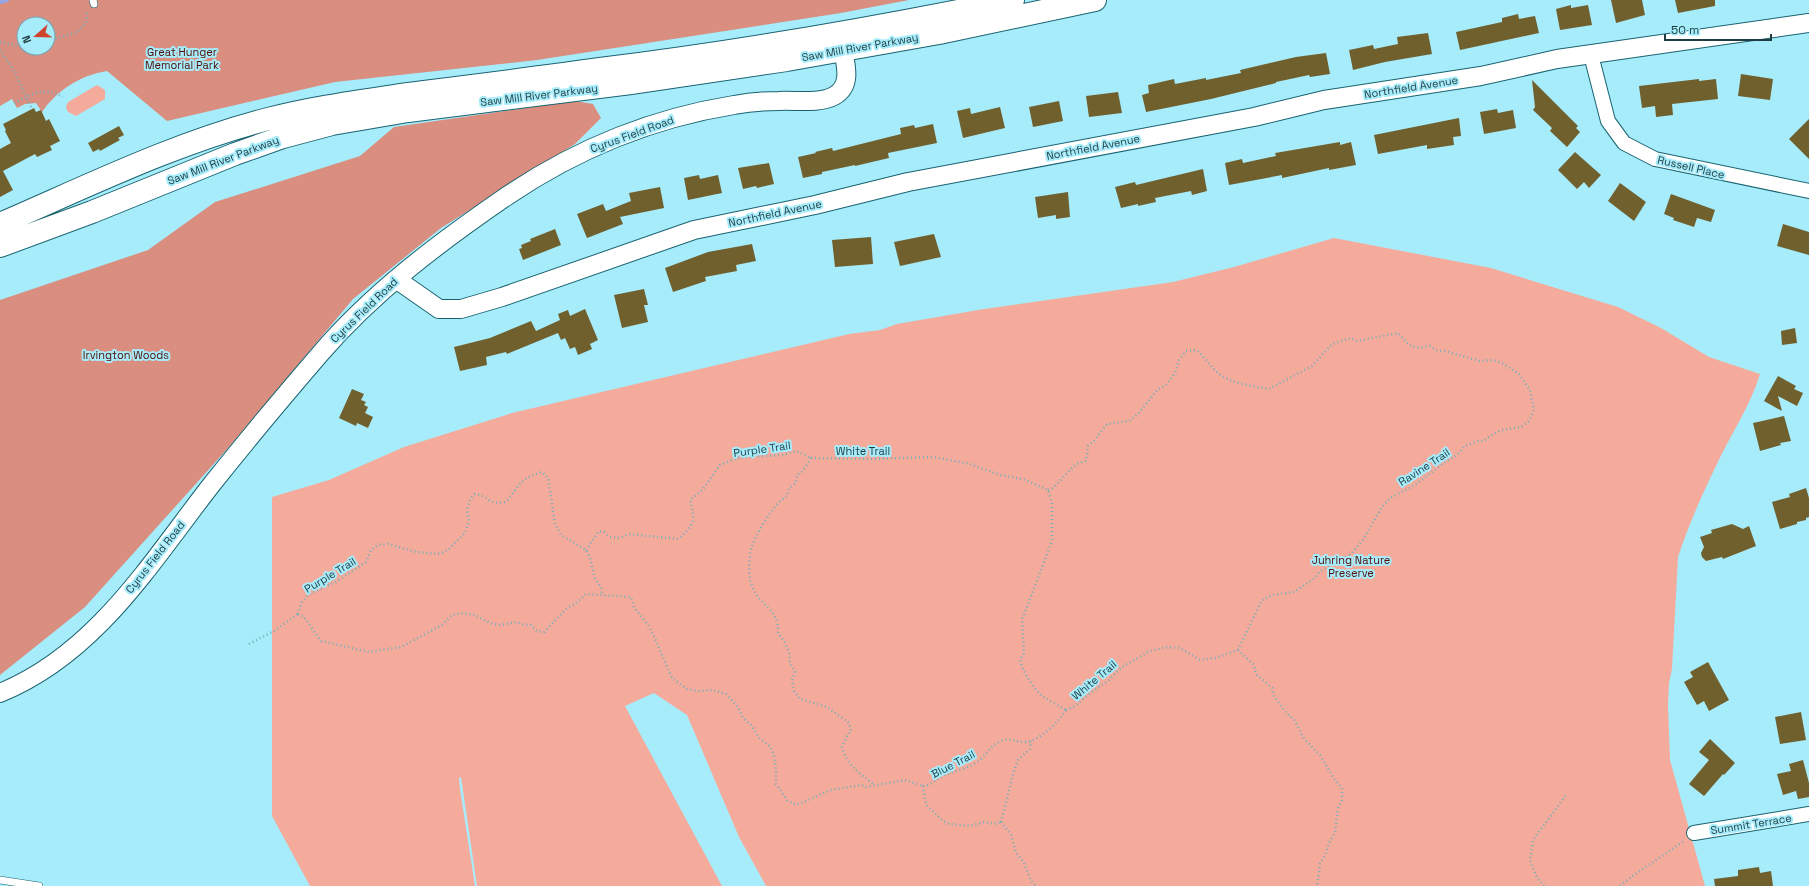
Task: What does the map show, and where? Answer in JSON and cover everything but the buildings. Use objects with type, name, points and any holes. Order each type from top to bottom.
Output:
[{"type":"highway","name":"Saw Mill River Parkway","points":[[0,224],[86,185],[179,148],[234,128],[289,113],[371,100],[751,48],[889,25],[1013,0]]},
{"type":"highway","name":"Saw Mill River Parkway","points":[[0,246],[78,217],[235,154],[283,137],[320,127],[383,115],[686,76],[843,50],[1095,0]]},
{"type":"street","name":"Northfield Avenue","points":[[396,279],[439,308],[461,309],[502,297],[694,230],[815,205],[908,182],[1254,117],[1324,100],[1480,76],[1557,59],[1809,23]]},
{"type":"street","name":"Cyrus Field Road","points":[[0,693],[22,684],[56,663],[100,624],[141,578],[212,484],[322,352],[380,292],[458,229],[524,185],[576,154],[628,133],[700,111],[734,105],[772,101],[821,99],[834,96],[842,88],[847,78],[843,50]]},
{"type":"street","name":"Russell Place","points":[[1591,55],[1608,121],[1624,144],[1655,159],[1809,191]]},
{"type":"street","name":"Summit Terrace","points":[[1694,833],[1809,814]]},
{"type":"lane","points":[[0,880],[39,886]]},
{"type":"path","points":[[56,38],[76,32],[86,23],[88,13],[86,7]]},
{"type":"path","points":[[0,42],[16,45]]},
{"type":"path","points":[[0,50],[13,69],[32,109]]},
{"type":"path","points":[[14,103],[44,91],[55,92],[63,97]]},
{"type":"path","name":"Ravine Trail","points":[[1048,490],[1053,488],[1076,464],[1086,461],[1088,446],[1094,441],[1107,424],[1129,421],[1138,414],[1158,389],[1166,385],[1175,373],[1179,360],[1186,351],[1196,350],[1217,372],[1225,378],[1269,389],[1312,366],[1332,344],[1351,338],[1357,341],[1398,333],[1410,346],[1417,349],[1430,346],[1438,351],[1445,351],[1465,358],[1480,361],[1492,360],[1502,363],[1519,374],[1530,390],[1534,410],[1528,421],[1521,426],[1502,430],[1493,434],[1484,441],[1478,441],[1465,446],[1457,456],[1445,462],[1415,485],[1390,498],[1382,507],[1367,534],[1351,554],[1319,572],[1315,578],[1294,592],[1272,595],[1262,600],[1238,650]]},
{"type":"path","name":"Purple Trail","points":[[298,614],[302,602],[309,594],[336,582],[366,562],[371,550],[378,545],[388,544],[410,551],[440,554],[449,549],[464,533],[470,521],[467,510],[470,499],[474,494],[482,495],[487,500],[495,504],[506,502],[514,493],[520,482],[528,476],[542,472],[548,478],[552,514],[555,524],[561,535],[586,550],[599,532],[604,532],[610,537],[620,538],[629,534],[678,539],[691,527],[694,519],[690,500],[703,489],[720,465],[736,458],[783,455],[796,452],[811,458]]},
{"type":"path","name":"White Trail","points":[[811,458],[871,459],[934,457],[970,464],[1000,475],[1023,479],[1048,490],[1052,503],[1052,541],[1022,620],[1024,653],[1020,660],[1022,669],[1042,697],[1052,701],[1066,710],[1075,706],[1109,680],[1122,667],[1150,651],[1167,647],[1180,648],[1200,660],[1215,658],[1238,650]]},
{"type":"path","points":[[811,458],[803,471],[797,475],[796,483],[789,488],[787,496],[774,506],[751,548],[750,571],[752,586],[756,596],[772,612],[779,624],[778,633],[786,646],[795,672],[792,681],[794,690],[800,699],[826,707],[849,722],[851,731],[842,747],[844,755],[853,769],[875,785]]},
{"type":"path","points":[[586,550],[590,558],[595,579],[601,588],[602,595]]},
{"type":"path","points":[[249,644],[274,631],[298,614],[304,618],[321,641],[369,652],[401,647],[442,624],[452,616],[464,614],[475,615],[490,623],[500,625],[516,622],[531,625],[537,631],[544,632],[567,608],[575,604],[586,594],[631,597],[634,607],[653,634],[672,678],[687,690],[712,690],[726,694],[738,707],[743,718],[752,726],[759,738],[770,746],[774,755],[776,784],[788,801],[797,805],[830,790],[905,780],[923,786],[926,805],[943,821],[949,824],[970,826],[984,822],[994,824],[1001,822]]},
{"type":"path","points":[[1238,650],[1254,665],[1256,674],[1272,688],[1274,696],[1284,710],[1289,714],[1304,739],[1320,755],[1334,779],[1342,788],[1342,800],[1338,808],[1335,833],[1328,843],[1326,853],[1320,864],[1317,886]]},
{"type":"path","points":[[1001,822],[1018,760],[1030,749],[1031,741],[1062,718],[1066,710]]},
{"type":"path","name":"Blue Trail","points":[[923,786],[930,785],[944,775],[959,771],[974,764],[982,758],[989,748],[999,742],[1009,738],[1025,742],[1031,741]]},
{"type":"path","points":[[1544,886],[1537,878],[1530,860],[1533,840],[1545,826],[1551,815],[1566,795]]},
{"type":"path","points":[[1001,822],[1011,835],[1016,853],[1023,861],[1031,881],[1036,886]]},
{"type":"path","points":[[1620,886],[1631,876],[1673,850],[1694,833]]},
{"type":"green space","name":"Great Hunger Memorial Park","points":[[0,0],[909,0],[841,13],[537,60],[335,82],[167,121],[107,71],[88,76],[62,90],[42,112],[36,103],[25,104],[17,108],[12,99],[0,106]]},
{"type":"green space","points":[[97,85],[105,90],[105,99],[76,116],[68,112],[66,107],[68,102]]},
{"type":"green space","name":"Irvington Woods","points":[[575,101],[593,104],[601,118],[575,144],[441,228],[353,299],[229,447],[85,607],[0,675],[0,300],[148,250],[215,202],[360,156],[394,127]]},
{"type":"green space","name":"Juhring Nature Preserve","points":[[1334,238],[1491,268],[1618,307],[1661,328],[1709,357],[1760,374],[1740,421],[1700,499],[1678,557],[1672,669],[1669,683],[1668,706],[1670,760],[1705,886],[766,886],[739,837],[687,715],[654,693],[625,706],[722,886],[477,886],[461,777],[459,778],[460,789],[475,886],[310,886],[272,816],[272,497],[329,480],[404,447],[512,413],[849,334],[880,330],[897,324],[984,309],[1173,282],[1234,267]]},
{"type":"waterway","points":[[0,2],[7,0]]}]
